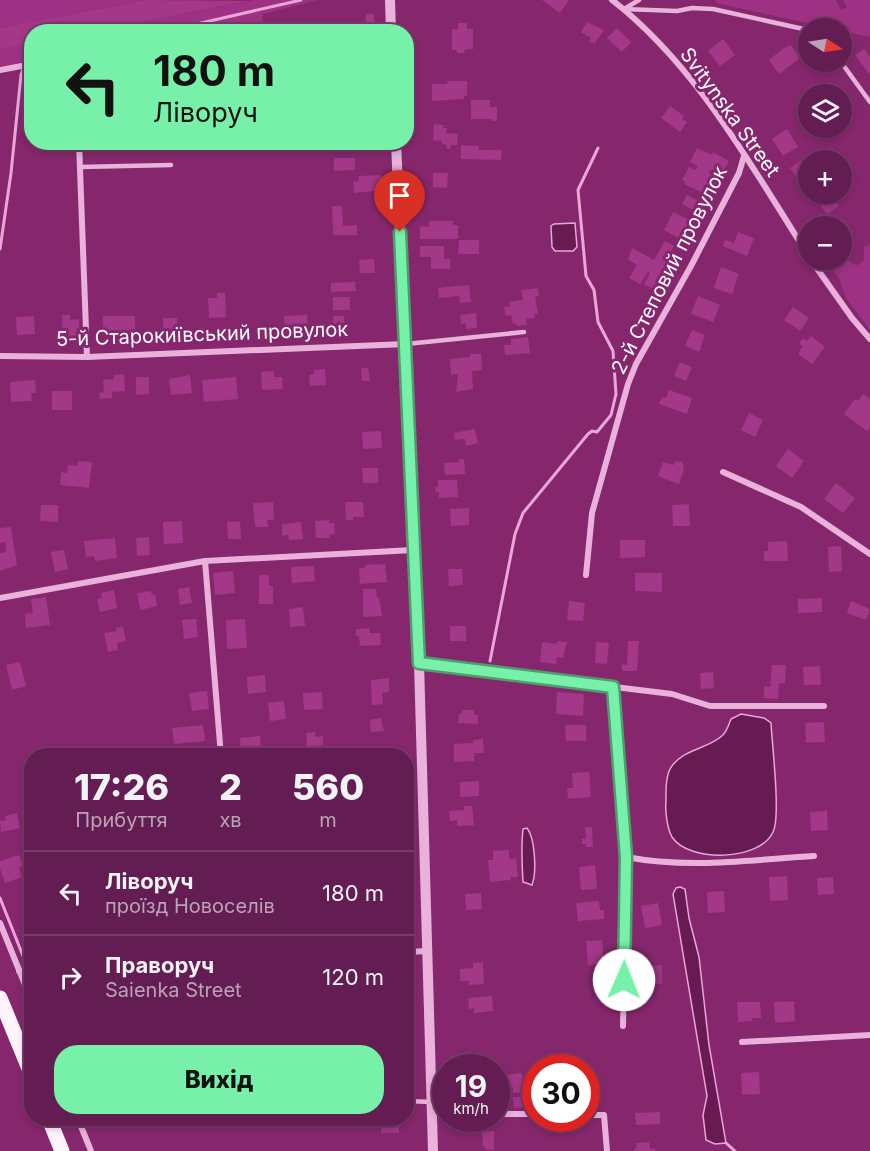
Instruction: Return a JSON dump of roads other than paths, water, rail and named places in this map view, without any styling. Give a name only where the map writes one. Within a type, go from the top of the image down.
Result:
[{"type":"main road","points":[[0,998],[24,1056]]},
{"type":"main road","points":[[52,1126],[62,1151]]},
{"type":"street","points":[[390,0],[391,24]]},
{"type":"street","name":"Svitynska Street","points":[[612,0],[645,28],[683,71],[726,127],[798,240]]},
{"type":"street","points":[[0,70],[24,66]]},
{"type":"street","points":[[79,150],[87,357]]},
{"type":"street","points":[[396,150],[419,663],[432,1076]]},
{"type":"street","name":"2-й Степовий провулок","points":[[586,575],[592,513],[628,384],[636,364],[691,266],[739,173],[744,156]]},
{"type":"street","points":[[818,270],[870,339]]},
{"type":"street","name":"5-й Старокиївський провулок","points":[[0,356],[87,357],[406,344]]},
{"type":"street","points":[[723,472],[801,507],[870,554]]},
{"type":"street","points":[[0,598],[205,561],[413,550]]},
{"type":"street","points":[[205,561],[220,748]]},
{"type":"street","points":[[419,663],[672,694],[710,706],[824,706]]},
{"type":"street","points":[[613,687],[626,857],[623,1026]]},
{"type":"street","points":[[626,857],[653,862],[696,864],[814,856]]},
{"type":"street","points":[[0,923],[24,983]]},
{"type":"street","points":[[414,952],[428,951]]},
{"type":"street","points":[[19,971],[24,971]]},
{"type":"street","points":[[742,1042],[870,1035]]},
{"type":"street","points":[[600,1115],[604,1115],[607,1151]]},
{"type":"street","points":[[81,1126],[91,1151]]},
{"type":"street","points":[[434,1132],[434,1151]]},
{"type":"lane","points":[[624,9],[639,0]]},
{"type":"lane","points":[[624,9],[677,11],[692,8],[713,9],[798,28]]},
{"type":"lane","points":[[848,72],[870,102]]},
{"type":"lane","points":[[80,167],[171,165]]},
{"type":"lane","points":[[406,344],[524,332]]},
{"type":"lane","points":[[414,1103],[432,1107]]},
{"type":"waterway","points":[[197,24],[301,0]]},
{"type":"waterway","points":[[0,249],[11,173],[21,75],[24,67]]},
{"type":"waterway","points":[[490,661],[515,534],[523,513],[588,434],[592,431],[597,432],[611,415],[616,394],[613,351],[598,322],[594,290],[586,276],[578,190],[598,148]]},
{"type":"waterway","points":[[0,898],[24,958]]},
{"type":"waterway","points":[[726,1143],[735,1151]]}]
